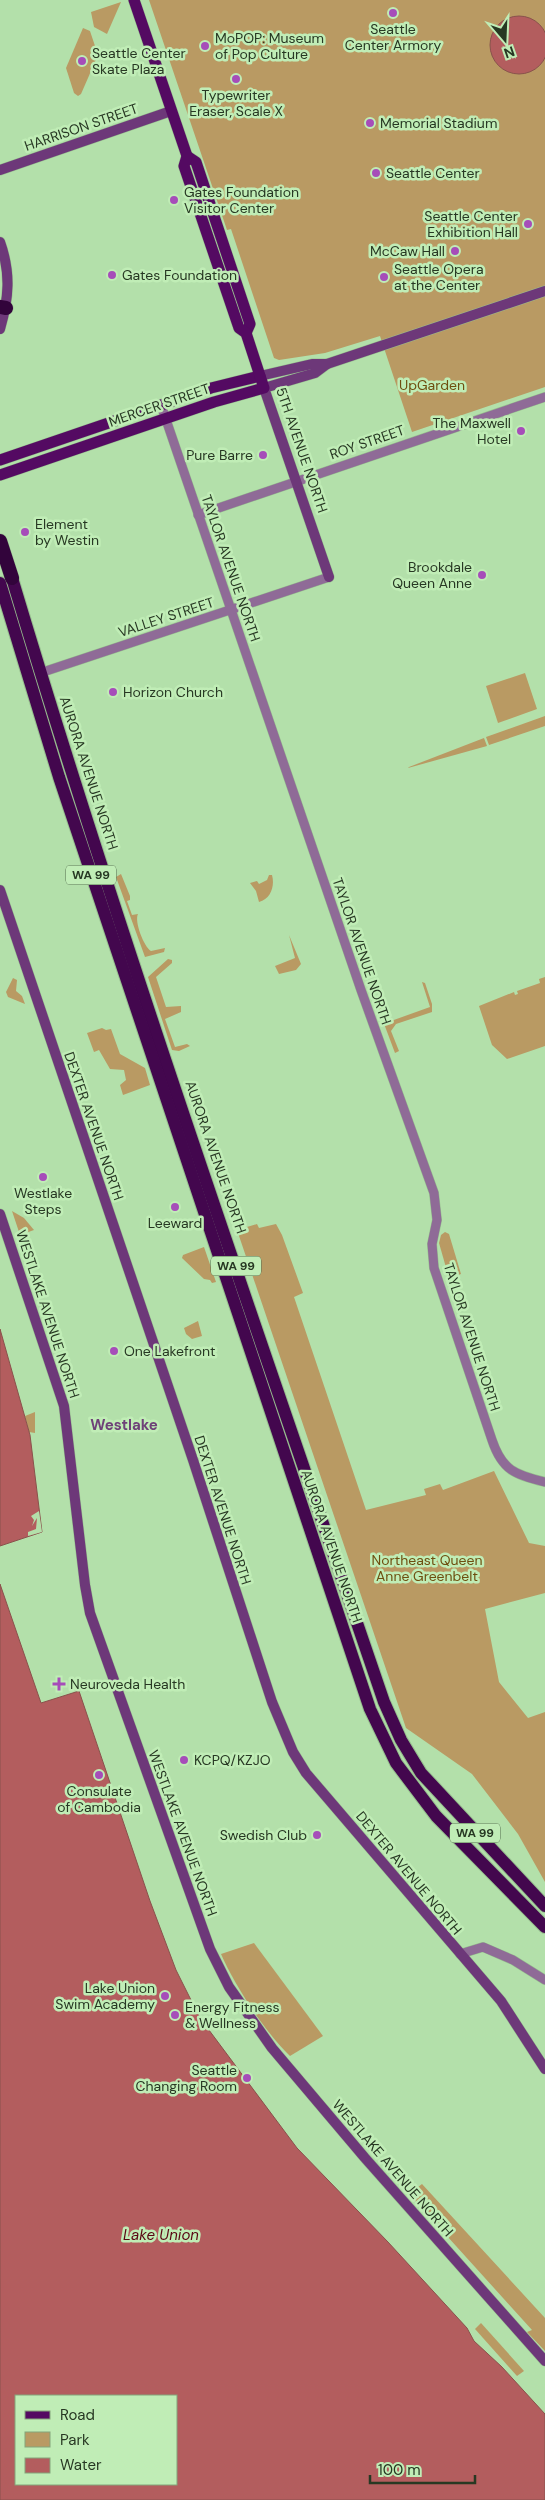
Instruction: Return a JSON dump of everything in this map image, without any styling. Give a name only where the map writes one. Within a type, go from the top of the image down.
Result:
[{"type":"highway","name":"AURORA AVENUE NORTH","points":[[0,541],[6,581],[59,777],[370,1709],[396,1763],[436,1816],[545,1927]]},
{"type":"highway","name":"AURORA AVENUE NORTH","points":[[6,581],[40,673],[135,968],[384,1702],[400,1740],[421,1773],[545,1906]]},
{"type":"main road","name":"5TH AVENUE NORTH","points":[[134,0],[187,156],[184,166],[238,328],[246,333],[329,577]]},
{"type":"main road","name":"HARRISON STREET","points":[[0,170],[171,111]]},
{"type":"main road","points":[[0,242],[9,284],[0,329]]},
{"type":"main road","name":"MERCER STREET","points":[[0,458],[211,388],[312,364],[327,364],[545,291]]},
{"type":"main road","name":"MERCER STREET","points":[[0,475],[165,418],[315,374],[327,364]]},
{"type":"main road","points":[[0,458],[6,463],[66,443],[119,434]]},
{"type":"main road","name":"DEXTER AVENUE NORTH","points":[[0,890],[193,1460],[269,1695],[289,1744],[306,1774],[501,2001],[545,2069]]},
{"type":"main road","name":"WESTLAKE AVENUE NORTH","points":[[0,1214],[64,1406],[82,1568],[90,1613],[183,1875],[222,1974],[283,2061],[365,2158],[545,2361]]},
{"type":"street","name":"ROY STREET","points":[[198,514],[545,397]]},
{"type":"street","name":"TAYLOR AVENUE NORTH","points":[[161,405],[364,999],[434,1193],[437,1220],[432,1244],[434,1268],[497,1456],[503,1464],[515,1472],[545,1482]]},
{"type":"street","name":"VALLEY STREET","points":[[40,673],[329,577]]},
{"type":"street","points":[[460,1954],[483,1947],[513,1960],[545,1980]]},
{"type":"green space","name":"Seattle Center","points":[[149,0],[545,0],[545,387],[412,432],[380,336],[325,353],[279,360],[274,358],[231,229],[227,230]]},
{"type":"green space","name":"Seattle Center Skate Plaza","points":[[121,2],[107,34],[94,27],[91,12]]},
{"type":"green space","name":"Seattle Center Skate Plaza","points":[[83,28],[90,31],[98,55],[81,94],[78,96],[74,93],[66,68]]},
{"type":"green space","points":[[525,673],[537,709],[498,723],[486,686]]},
{"type":"green space","points":[[545,716],[545,726],[489,745],[486,737]]},
{"type":"green space","points":[[484,738],[487,746],[408,768],[409,767]]},
{"type":"green space","points":[[121,874],[130,896],[130,900],[127,901],[132,915],[138,914],[137,922],[145,945],[151,951],[165,948],[164,952],[145,957],[116,877]]},
{"type":"green space","points":[[269,875],[272,875],[273,879],[271,892],[267,898],[259,902],[256,891],[250,883],[257,881],[259,884],[267,880]]},
{"type":"green space","points":[[289,935],[301,964],[296,970],[279,974],[275,966],[295,958]]},
{"type":"green space","points":[[168,959],[172,960],[172,963],[156,977],[166,1007],[181,1006],[181,1012],[165,1019],[175,1047],[187,1044],[190,1046],[179,1051],[172,1050],[148,977]]},
{"type":"green space","points":[[545,977],[545,1046],[507,1059],[492,1045],[479,1006],[514,992],[515,995],[518,994],[517,991],[540,983],[539,979]]},
{"type":"green space","points":[[13,978],[17,980],[16,991],[22,996],[25,1004],[8,997],[6,992]]},
{"type":"green space","points":[[422,982],[425,983],[432,1004],[432,1012],[396,1024],[391,1031],[399,1051],[395,1053],[374,997],[378,998],[384,1015],[391,1021],[430,1007]]},
{"type":"green space","points":[[102,1028],[106,1030],[111,1029],[120,1054],[145,1068],[150,1085],[123,1095],[120,1085],[126,1080],[124,1070],[110,1069],[99,1050],[94,1052],[87,1033]]},
{"type":"green space","points":[[12,1211],[24,1218],[34,1230],[20,1235]]},
{"type":"green space","name":"Northeast Queen Anne Greenbelt","points":[[257,1224],[259,1228],[276,1224],[282,1235],[303,1293],[294,1297],[366,1510],[426,1495],[424,1489],[440,1484],[443,1490],[494,1471],[529,1543],[545,1546],[545,1593],[485,1609],[499,1682],[528,1718],[545,1712],[545,1882],[518,1834],[472,1774],[406,1728],[237,1230]]},
{"type":"green space","points":[[445,1232],[449,1234],[461,1274],[449,1278],[439,1243],[441,1235]]},
{"type":"green space","points":[[204,1247],[216,1282],[212,1283],[210,1280],[204,1279],[182,1258],[183,1255]]},
{"type":"green space","points":[[198,1321],[202,1336],[192,1339],[186,1334],[184,1328]]},
{"type":"green space","points":[[35,1412],[35,1433],[29,1432],[25,1416]]},
{"type":"green space","points":[[254,1943],[323,2036],[290,2056],[251,2008],[221,1954]]},
{"type":"green space","points":[[422,2184],[545,2318],[545,2351],[527,2332],[532,2330],[409,2194]]},
{"type":"green space","points":[[481,2323],[524,2371],[517,2376],[475,2329]]},
{"type":"water","points":[[513,16],[525,16],[540,24],[546,34],[546,56],[540,66],[525,74],[513,74],[498,66],[490,51],[490,39],[498,24]]},
{"type":"water","points":[[0,1329],[30,1435],[42,1532],[0,1546]]},
{"type":"water","name":"Lake Union","points":[[0,1584],[41,1703],[79,1691],[150,1901],[176,1970],[200,2018],[297,2148],[388,2242],[467,2328],[474,2341],[502,2367],[545,2414],[545,2500],[0,2500]]},
{"type":"pier","points":[[39,1511],[42,1532],[28,1536],[28,1532],[36,1529],[37,1518],[32,1526],[34,1520],[31,1516]]},
{"type":"place","name":"Seattle Center Armory","points":[[393,13]]},
{"type":"place","name":"MoPOP: Museum of Pop Culture","points":[[205,46]]},
{"type":"place","name":"Seattle Center Skate Plaza","points":[[82,61]]},
{"type":"place","name":"Typewriter Eraser, Scale X","points":[[236,79]]},
{"type":"place","name":"Memorial Stadium","points":[[370,123]]},
{"type":"place","name":"Seattle Center","points":[[376,173]]},
{"type":"place","name":"Gates Foundation Visitor Center","points":[[174,200]]},
{"type":"place","name":"Seattle Center Exhibition Hall","points":[[528,224]]},
{"type":"place","name":"McCaw Hall","points":[[455,251]]},
{"type":"place","name":"Gates Foundation","points":[[112,275]]},
{"type":"place","name":"Seattle Opera at the Center","points":[[384,277]]},
{"type":"place","name":"The Maxwell Hotel","points":[[521,431]]},
{"type":"place","name":"Pure Barre","points":[[263,455]]},
{"type":"place","name":"Element by Westin","points":[[25,532]]},
{"type":"place","name":"Brookdale Queen Anne","points":[[482,575]]},
{"type":"place","name":"Horizon Church","points":[[113,692]]},
{"type":"place","name":"Westlake Steps","points":[[43,1177]]},
{"type":"place","name":"Leeward","points":[[175,1207]]},
{"type":"place","name":"One Lakefront","points":[[114,1351]]},
{"type":"place","name":"Neuroveda Health","points":[[59,1684]]},
{"type":"place","name":"KCPQ/KZJO","points":[[184,1760]]},
{"type":"place","name":"Consulate of Cambodia","points":[[99,1775]]},
{"type":"place","name":"Swedish Club","points":[[317,1835]]},
{"type":"place","name":"Lake Union Swim Academy","points":[[165,1996]]},
{"type":"place","name":"Energy Fitness & Wellness","points":[[175,2015]]},
{"type":"place","name":"Seattle Changing Room","points":[[247,2078]]},
{"type":"district","name":"Westlake","points":[[124,1425]]},
{"type":"park label","name":"UpGarden","points":[[432,385]]}]
